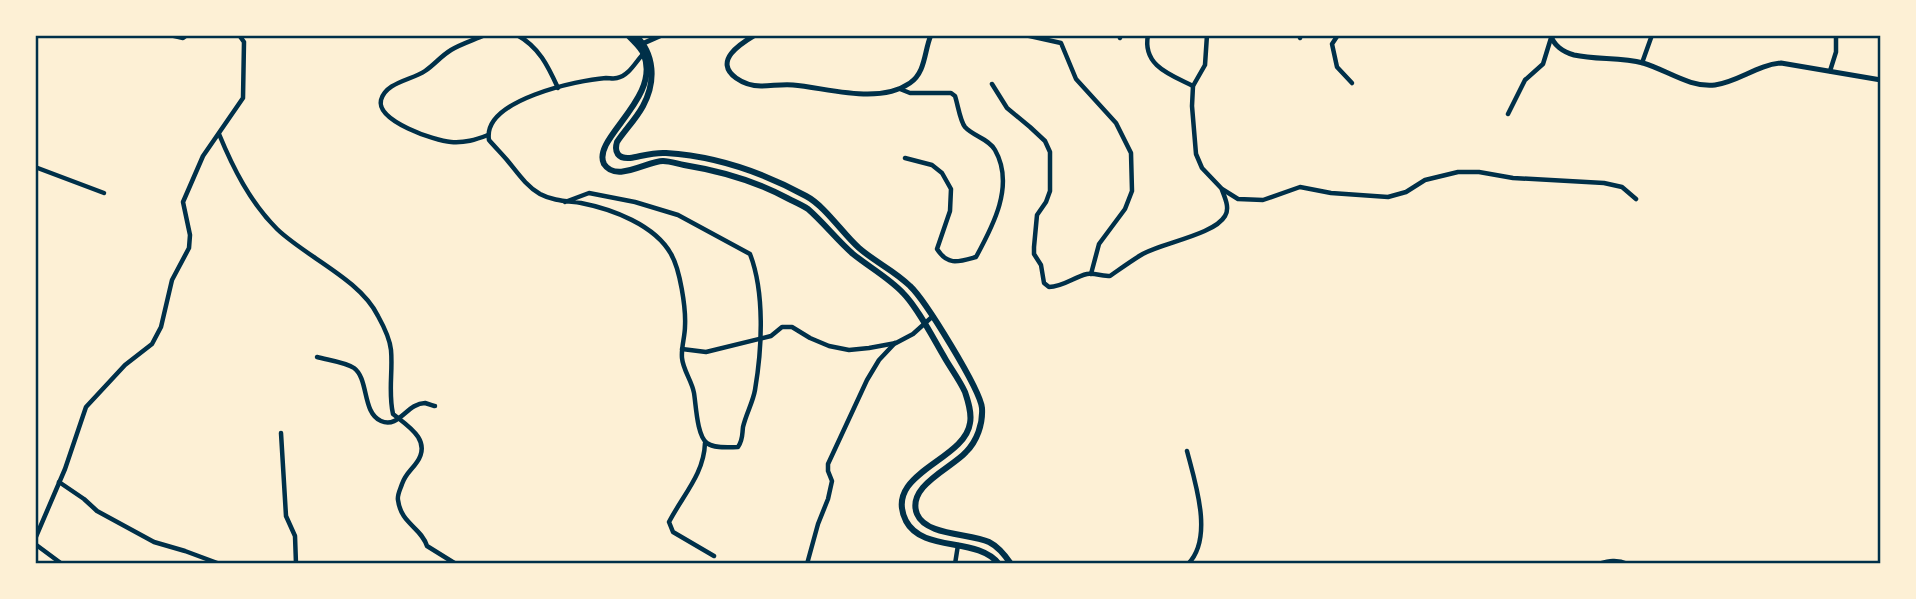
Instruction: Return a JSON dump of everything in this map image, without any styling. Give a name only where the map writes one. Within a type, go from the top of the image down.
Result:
[{"type":"main road","points":[[628,35],[646,52],[643,90],[636,104],[605,144],[602,156],[605,165],[618,172],[662,161],[718,170],[769,188],[806,208],[851,252],[904,293],[964,390],[970,412],[967,433],[958,444],[921,472],[905,490],[902,505],[906,520],[914,531],[925,538],[986,552],[999,564]]},
{"type":"main road","points":[[635,35],[644,43],[652,78],[643,106],[617,142],[617,154],[627,158],[665,152],[722,162],[773,180],[810,198],[860,248],[912,287],[933,316],[972,383],[982,407],[981,425],[976,437],[966,453],[925,483],[918,497],[917,513],[922,522],[932,528],[989,542],[1003,551],[1011,564]]},
{"type":"street","points":[[170,35],[183,38],[187,35]]},
{"type":"street","points":[[239,35],[244,42]]},
{"type":"street","points":[[62,564],[35,541],[86,407],[125,365],[152,344],[161,327],[172,280],[189,248],[190,235],[183,201],[203,156],[243,98],[244,42],[247,35]]},
{"type":"street","points":[[485,35],[452,49],[424,71],[391,87],[381,98],[381,108],[395,122],[413,131],[449,142],[471,142],[488,134]]},
{"type":"street","points":[[517,35],[538,50],[558,88]]},
{"type":"street","points":[[644,43],[662,35]]},
{"type":"street","points":[[755,35],[742,43],[729,57],[729,73],[742,83],[760,86],[808,86],[864,95],[899,89],[910,83],[920,74],[931,35]]},
{"type":"street","points":[[1025,35],[1061,43],[1076,79],[1116,122],[1131,153],[1132,191],[1125,209],[1099,244],[1091,274]]},
{"type":"street","points":[[1148,35],[1148,53],[1155,65],[1194,86]]},
{"type":"street","points":[[1207,35],[1205,65],[1194,86],[1192,106],[1196,154],[1202,168],[1222,189],[1238,199],[1263,200],[1300,187],[1331,193],[1388,197],[1406,192],[1425,180],[1458,172],[1604,183],[1622,187],[1636,199]]},
{"type":"street","points":[[1338,35],[1332,44],[1337,67],[1352,83]]},
{"type":"street","points":[[1642,63],[1652,35]]},
{"type":"street","points":[[1830,72],[1836,52],[1836,35]]},
{"type":"street","points":[[1551,37],[1556,46],[1572,54],[1642,63],[1695,84],[1715,85],[1768,64],[1881,79]]},
{"type":"street","points":[[1508,114],[1525,80],[1543,64],[1551,37]]},
{"type":"street","points":[[646,52],[629,72],[617,78],[538,92],[497,117],[488,134],[489,140],[537,192],[549,198],[620,214],[659,237],[672,255],[684,304],[682,362],[694,391],[695,409],[705,442],[705,454],[699,472],[670,522],[673,531],[714,556]]},
{"type":"street","points":[[992,84],[1007,108],[1045,141],[1050,152],[1050,191],[1035,222],[1034,254],[1041,265],[1044,283],[1049,288],[1084,275],[1110,276],[1143,254],[1207,230],[1219,223],[1225,215],[1227,207],[1222,189]]},
{"type":"street","points":[[899,89],[910,93],[951,93],[955,96],[964,126],[994,148],[1001,169],[1001,194],[996,217],[976,257],[956,262],[943,258],[937,250],[950,211],[951,188],[942,173],[932,164],[905,158]]},
{"type":"street","points":[[219,133],[233,168],[254,201],[278,230],[366,297],[377,314],[391,348],[389,397],[393,414],[418,435],[423,446],[419,460],[406,474],[397,498],[404,518],[425,539],[427,546],[456,564]]},
{"type":"street","points":[[35,167],[104,192]]},
{"type":"street","points":[[565,202],[589,193],[635,202],[678,215],[750,254],[756,269],[760,297],[760,339],[755,391],[743,427],[743,440],[738,447],[710,446],[705,442]]},
{"type":"street","points":[[682,349],[706,352],[771,336],[782,327],[792,327],[819,342],[849,350],[895,343],[913,334],[933,316]]},
{"type":"street","points":[[807,564],[832,481],[828,464],[867,380],[879,360],[895,343]]},
{"type":"street","points":[[317,357],[353,368],[359,374],[371,412],[379,421],[391,423],[414,406],[425,403],[435,406]]},
{"type":"street","points":[[281,433],[286,516],[295,536],[296,564]]},
{"type":"street","points":[[1187,452],[1196,486],[1201,522],[1200,542],[1195,558],[1188,564]]},
{"type":"street","points":[[59,482],[97,511],[154,542],[220,564]]},
{"type":"street","points":[[955,564],[958,545]]},
{"type":"street","points":[[1598,564],[1611,560],[1628,564]]}]
